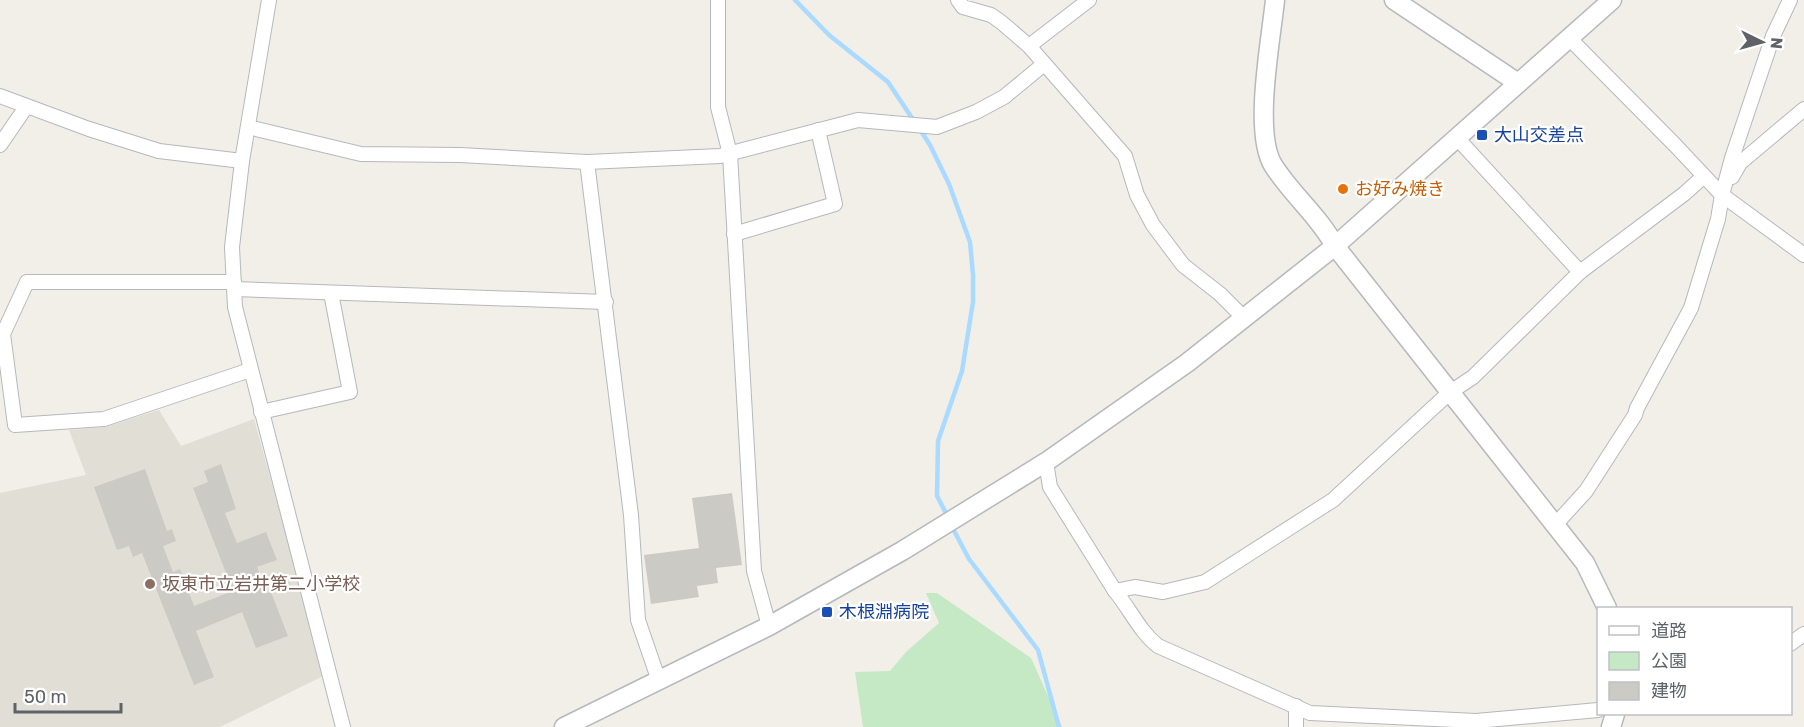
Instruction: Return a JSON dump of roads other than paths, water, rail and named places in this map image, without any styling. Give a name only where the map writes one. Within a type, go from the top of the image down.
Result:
[{"type":"street","points":[[269,0],[242,161],[232,247],[235,307],[343,727]]},
{"type":"street","points":[[718,0],[718,107],[730,154],[754,571],[770,626]]},
{"type":"street","points":[[958,0],[963,7],[991,15],[1029,45],[1125,156],[1137,195],[1153,225],[1183,265],[1220,294],[1244,318]]},
{"type":"street","points":[[1029,45],[1089,0]]},
{"type":"street","points":[[1275,0],[1264,123],[1271,162],[1282,179],[1328,233],[1335,246],[1449,393],[1585,563],[1606,607]]},
{"type":"street","points":[[1394,0],[1518,83]]},
{"type":"street","points":[[564,727],[770,626],[893,556],[1046,462],[1187,363],[1335,246],[1612,0]]},
{"type":"street","points":[[1555,525],[1586,491],[1629,424],[1691,308],[1718,219],[1732,158],[1773,36],[1790,0]]},
{"type":"street","points":[[1569,38],[1722,195],[1804,255]]},
{"type":"street","points":[[248,127],[361,154],[460,155],[587,162],[730,154],[858,120],[937,127],[976,112],[1004,97],[1044,64]]},
{"type":"street","points":[[0,96],[26,107],[159,151],[242,161]]},
{"type":"street","points":[[0,145],[26,107]]},
{"type":"street","points":[[1722,195],[1740,163],[1804,109]]},
{"type":"street","points":[[735,234],[835,204],[818,130]]},
{"type":"street","points":[[1457,138],[1580,272]]},
{"type":"street","points":[[587,162],[631,515],[638,620],[659,681]]},
{"type":"street","points":[[1115,591],[1136,587],[1163,592],[1205,582],[1334,500],[1449,393],[1473,377],[1580,272],[1684,194],[1704,176]]},
{"type":"street","points":[[250,370],[104,419],[15,425],[3,334],[27,282],[235,286],[331,293],[606,302]]},
{"type":"street","points":[[261,412],[350,392],[331,293]]},
{"type":"street","points":[[1046,462],[1050,487],[1115,591],[1148,638],[1158,646],[1310,713],[1476,721],[1597,710]]},
{"type":"street","points":[[1792,643],[1804,634]]},
{"type":"street","points":[[1296,706],[1296,727]]},
{"type":"waterway","points":[[795,0],[829,35],[888,82],[914,121]]},
{"type":"waterway","points":[[919,128],[949,184],[970,242],[973,275],[973,302],[962,371],[938,441],[937,496],[948,517]]},
{"type":"waterway","points":[[951,525],[969,559],[1038,650],[1059,727]]},
{"type":"place","name":"大山交差点","points":[[1482,135]]},
{"type":"place","name":"お好み焼き","points":[[1343,189]]},
{"type":"place","name":"坂東市立岩井第二小学校","points":[[150,584]]},
{"type":"place","name":"木根淵病院","points":[[827,612]]}]
